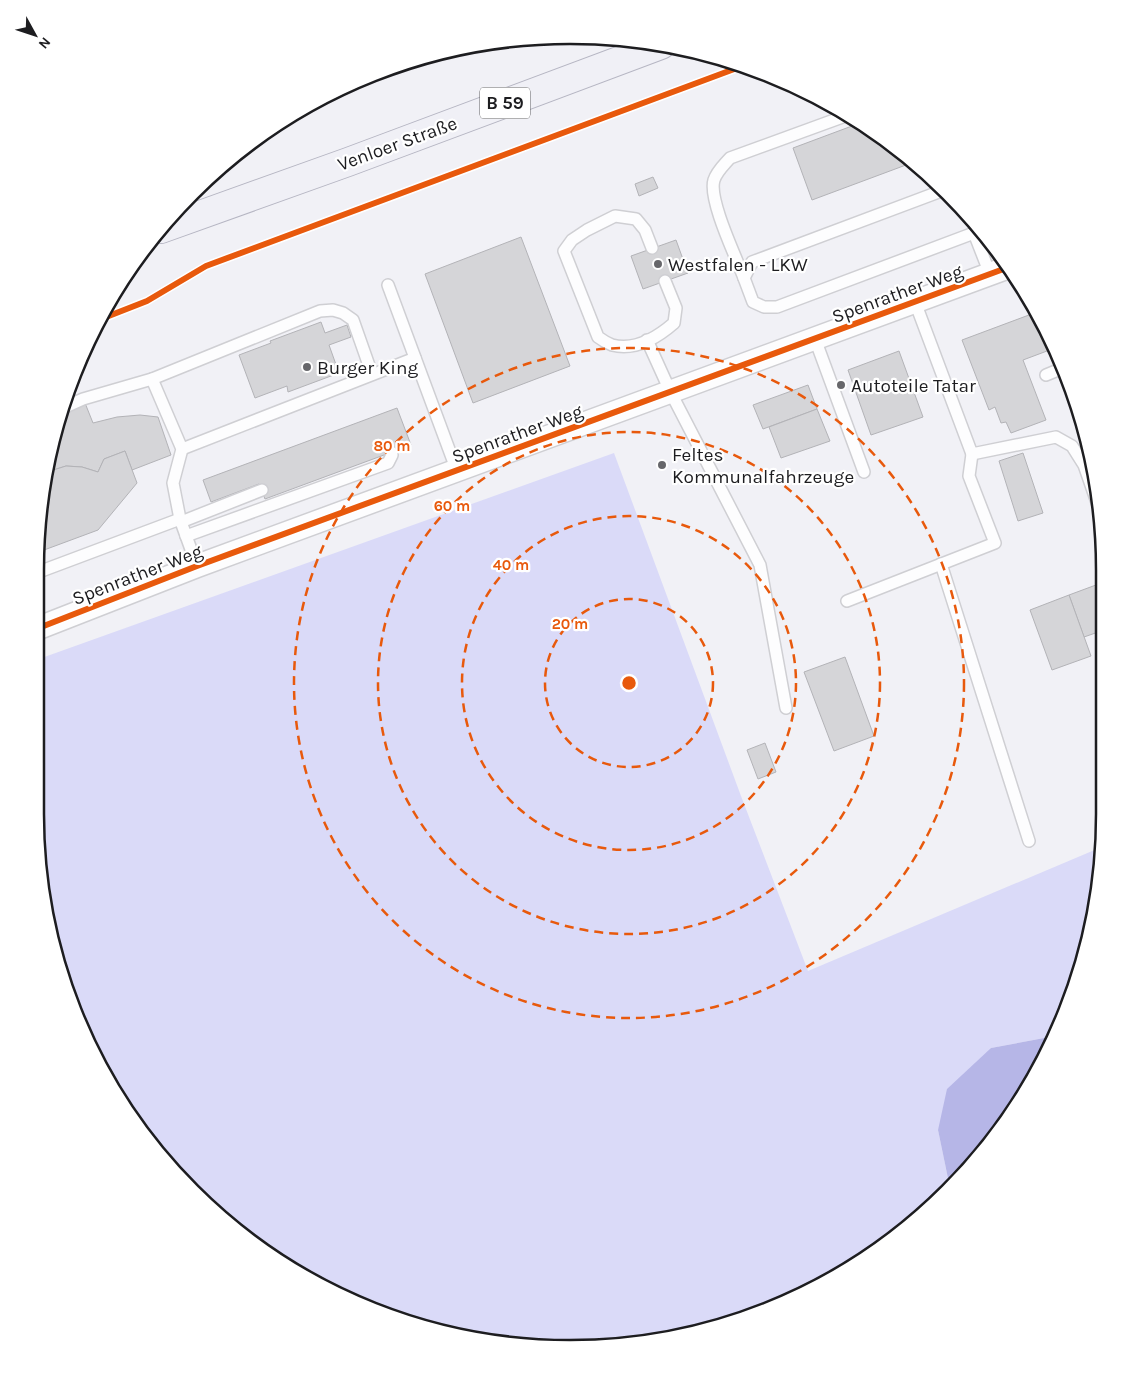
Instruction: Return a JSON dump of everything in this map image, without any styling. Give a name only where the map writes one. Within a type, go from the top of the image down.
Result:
[{"type":"main road","name":"Venloer Straße","points":[[172,225],[348,162],[648,50]]},
{"type":"street","name":"Spenrather Weg","points":[[44,625],[197,566],[999,271]]},
{"type":"lane","points":[[839,117],[730,158],[720,168],[714,181],[713,198],[753,302],[764,307],[778,307],[974,232]]},
{"type":"lane","points":[[744,278],[752,262],[937,193]]},
{"type":"lane","points":[[652,248],[645,230],[636,219],[616,216],[587,230],[572,240],[564,251],[598,337],[612,345],[632,346],[660,335],[674,323],[676,308],[665,281]]},
{"type":"lane","points":[[986,248],[999,271]]},
{"type":"lane","points":[[388,285],[457,471]]},
{"type":"lane","points":[[847,601],[995,543],[969,476],[972,454],[915,302]]},
{"type":"lane","points":[[71,404],[83,399],[152,379],[320,311],[333,310],[343,313],[353,320],[372,374]]},
{"type":"lane","points":[[815,339],[864,472]]},
{"type":"lane","points":[[647,340],[671,393],[760,565],[786,708]]},
{"type":"lane","points":[[182,450],[415,358]]},
{"type":"lane","points":[[1046,375],[1057,371]]},
{"type":"lane","points":[[152,379],[182,450],[173,483],[181,520],[197,566]]},
{"type":"lane","points":[[972,454],[1056,436],[1072,446],[1084,460]]},
{"type":"lane","points":[[186,536],[388,463],[392,455],[391,452]]},
{"type":"lane","points":[[44,570],[262,490]]},
{"type":"lane","points":[[941,564],[1029,841]]},
{"type":"shaded area","points":[[614,453],[808,971],[1095,850],[1092,883],[1078,950],[1068,983],[1046,1038],[991,1048],[938,1130],[948,1179],[917,1210],[890,1232],[833,1270],[803,1286],[739,1312],[673,1330],[639,1336],[570,1340],[536,1339],[501,1336],[434,1322],[401,1312],[337,1286],[278,1252],[250,1232],[223,1210],[174,1161],[132,1106],[114,1077],[98,1047],[72,983],[54,917],[48,883],[44,814],[44,657]]},
{"type":"water","points":[[1046,1038],[1026,1077],[1008,1106],[988,1134],[948,1179],[938,1130],[947,1089],[991,1048]]},
{"type":"building","points":[[852,126],[906,165],[812,200],[793,148]]},
{"type":"building","points":[[653,177],[658,188],[639,196],[635,184]]},
{"type":"building","points":[[521,237],[570,366],[473,403],[425,274]]},
{"type":"building","points":[[676,240],[688,273],[643,289],[631,256]]},
{"type":"building","points":[[1030,315],[1048,351],[1023,360],[1046,420],[1011,433],[1006,422],[1001,423],[995,407],[989,410],[962,340]]},
{"type":"building","points":[[321,322],[325,333],[347,325],[351,337],[329,345],[339,373],[288,392],[287,386],[255,398],[239,355]]},
{"type":"building","points":[[899,351],[923,417],[871,435],[848,370]]},
{"type":"building","points":[[808,385],[817,409],[763,429],[753,405]]},
{"type":"building","points":[[85,403],[93,423],[117,417],[140,415],[158,417],[171,455],[132,470],[125,451],[104,459],[98,472],[82,467],[66,466],[53,470],[70,409]]},
{"type":"building","points":[[397,408],[411,445],[265,499],[259,484],[211,502],[203,480]]},
{"type":"building","points":[[817,409],[830,441],[781,458],[769,427]]},
{"type":"building","points":[[125,451],[137,483],[98,530],[45,550],[48,501],[53,470],[66,466],[82,467],[98,472],[104,459]]},
{"type":"building","points":[[1023,453],[1043,513],[1018,521],[999,461]]},
{"type":"building","points":[[1096,585],[1096,633],[1084,637],[1069,595]]},
{"type":"building","points":[[1069,595],[1091,656],[1052,670],[1030,610]]},
{"type":"building","points":[[845,657],[874,736],[834,751],[804,672]]},
{"type":"building","points":[[765,743],[776,772],[758,779],[747,750]]},
{"type":"cycle path","points":[[109,316],[147,301],[206,266],[732,70]]},
{"type":"cycle path","points":[[44,626],[197,566],[1002,270]]},
{"type":"place","name":"Westfalen - LKW","points":[[658,264]]},
{"type":"place","name":"Burger King","points":[[307,367]]},
{"type":"place","name":"Autoteile Tatar","points":[[841,385]]},
{"type":"place","name":"Feltes Kommunalfahrzeuge","points":[[662,465]]}]
